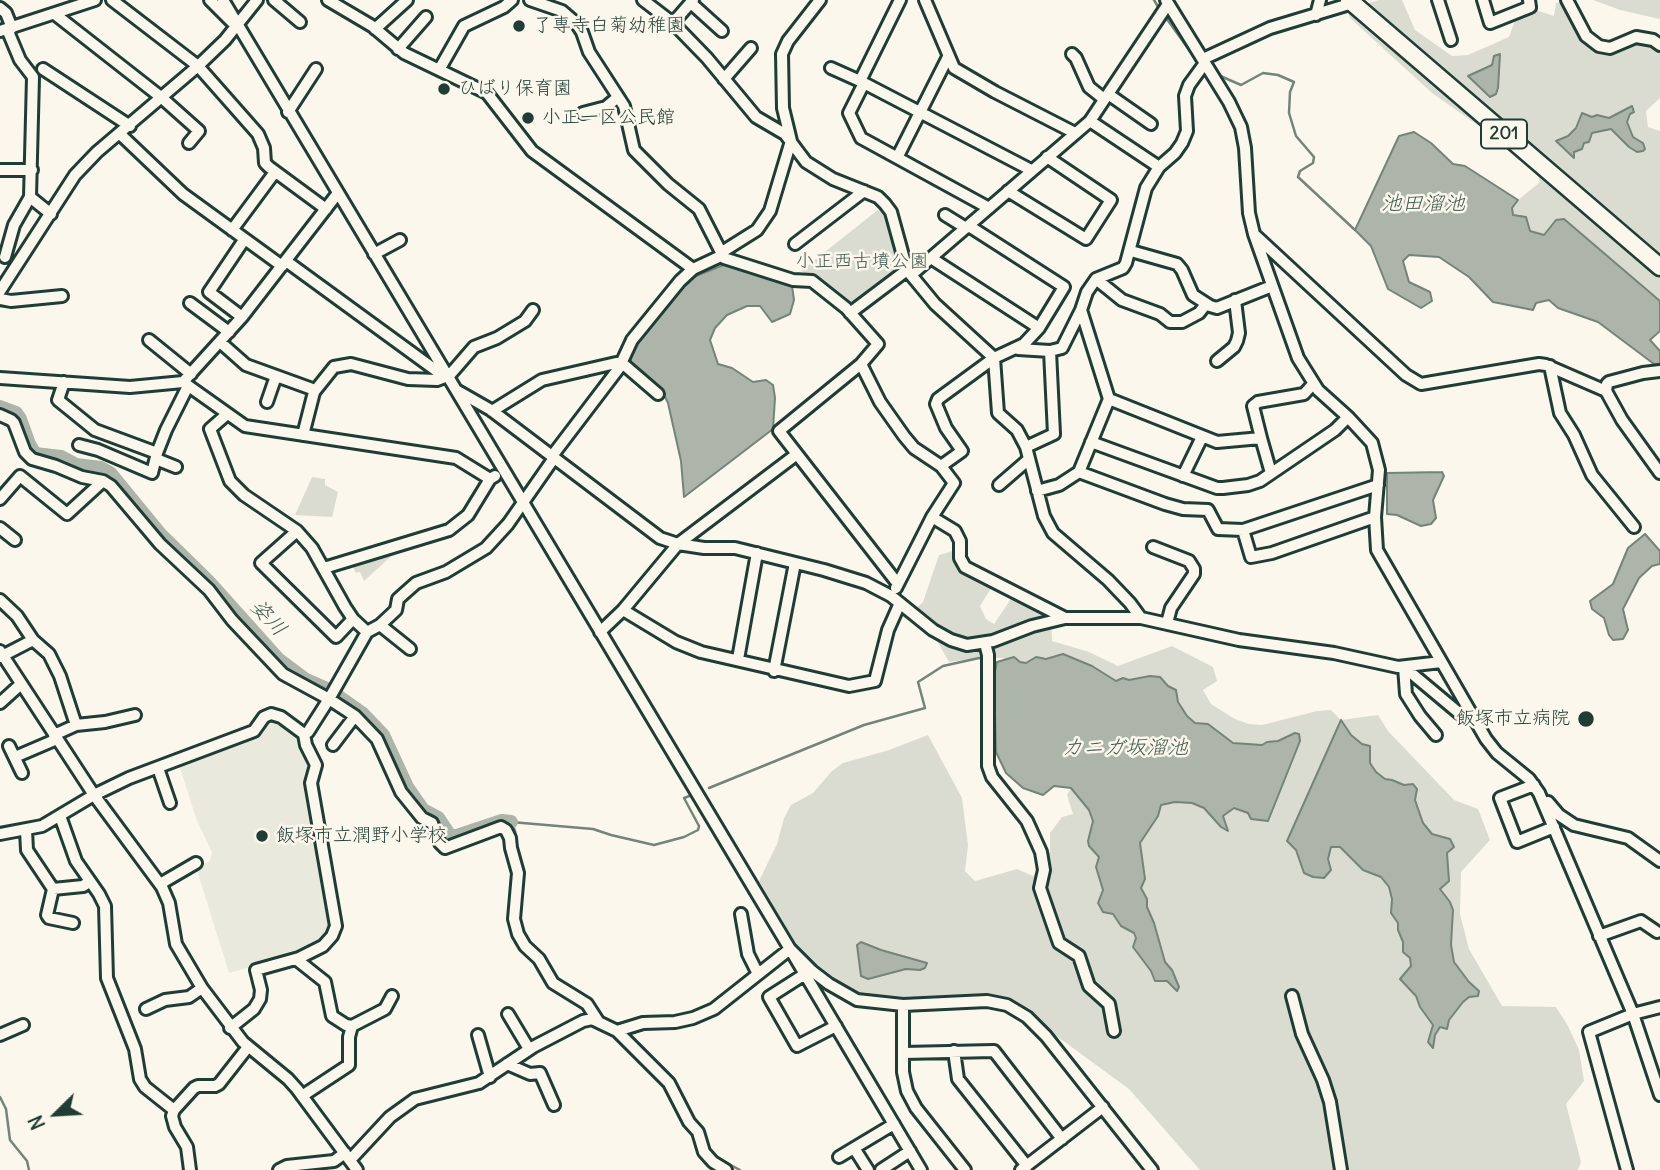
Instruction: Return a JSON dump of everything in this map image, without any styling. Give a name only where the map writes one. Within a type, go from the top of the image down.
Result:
[{"type":"highway","name":"201","points":[[1348,3],[1660,267]]},
{"type":"street","points":[[6,29],[56,15],[95,0]]},
{"type":"street","points":[[112,0],[198,66],[258,134],[264,148],[265,163],[326,209]]},
{"type":"street","points":[[210,0],[229,21],[238,24]]},
{"type":"street","points":[[223,0],[921,1170]]},
{"type":"street","points":[[0,291],[75,175],[97,152],[198,66],[257,0]]},
{"type":"street","points":[[274,0],[300,22]]},
{"type":"street","points":[[328,0],[375,29],[398,49],[487,93],[532,151],[692,269]]},
{"type":"street","points":[[375,29],[407,0]]},
{"type":"street","points":[[439,70],[464,26],[504,7],[512,0]]},
{"type":"street","points":[[530,0],[562,11],[576,23],[589,52],[624,106],[634,150],[668,184],[699,209],[724,258],[793,280],[812,281],[850,313],[878,344],[861,364],[779,431],[898,584]]},
{"type":"street","points":[[643,0],[673,23],[708,58],[756,117],[785,134],[806,162],[833,179],[878,197],[891,212],[909,272],[935,304],[994,358],[998,413],[1017,430],[1026,447],[1044,516],[1053,533],[1108,580],[1141,618]]},
{"type":"street","points":[[304,734],[329,699],[367,632],[380,625],[396,610],[398,599],[416,583],[446,572],[486,548],[500,534],[622,363],[632,340],[680,281],[692,269],[722,253],[764,223],[791,141],[783,107],[782,54],[788,41],[820,0]]},
{"type":"street","points":[[900,0],[849,113],[861,138],[989,208]]},
{"type":"street","points":[[925,0],[948,57],[960,73],[1075,134]]},
{"type":"street","points":[[1316,15],[1320,0]]},
{"type":"street","points":[[1438,0],[1451,40]]},
{"type":"street","points":[[1483,0],[1490,23],[1530,7],[1529,0]]},
{"type":"street","points":[[1567,0],[1586,36],[1600,46],[1610,48],[1636,37],[1653,40],[1660,45]]},
{"type":"street","points":[[673,23],[692,1],[722,31]]},
{"type":"street","points":[[1015,349],[1050,351],[1062,348],[1087,292],[1096,279],[1123,268],[1131,251],[1146,188],[1159,167],[1175,153],[1187,131],[1185,96],[1204,61],[1270,28],[1348,3]]},
{"type":"street","points":[[850,313],[931,258],[1090,121],[1164,7],[1204,61],[1241,127],[1249,213],[1254,234],[1298,358],[1313,384],[1372,443],[1379,470],[1375,517],[1377,550],[1468,710],[1497,753],[1536,789],[1559,816],[1574,825],[1628,838],[1660,861]]},
{"type":"street","points":[[0,8],[6,13],[6,29],[20,60],[33,77],[30,197],[14,225],[2,256],[15,266]]},
{"type":"street","points":[[56,15],[162,98],[199,131],[188,143]]},
{"type":"street","points":[[398,49],[426,18]]},
{"type":"street","points":[[724,79],[751,48]]},
{"type":"street","points":[[1072,54],[1089,87],[1151,124]]},
{"type":"street","points":[[898,156],[948,57]]},
{"type":"street","points":[[831,68],[1031,170]]},
{"type":"street","points":[[43,69],[130,126]]},
{"type":"street","points":[[288,112],[316,69]]},
{"type":"street","points":[[583,113],[606,107],[618,97]]},
{"type":"street","points":[[1090,121],[1159,167]]},
{"type":"street","points":[[120,134],[183,194],[244,240],[284,264],[447,377]]},
{"type":"street","points":[[1008,191],[1086,239],[1111,200],[1047,157]]},
{"type":"street","points":[[0,170],[32,170]]},
{"type":"street","points":[[232,230],[275,172]]},
{"type":"street","points":[[795,244],[864,191]]},
{"type":"street","points":[[79,445],[98,450],[152,473],[166,430],[187,381],[242,317],[338,193]]},
{"type":"street","points":[[30,197],[51,214]]},
{"type":"street","points":[[941,466],[962,451],[946,428],[936,404],[938,399],[994,358],[1024,344],[1039,328],[1065,287],[945,215]]},
{"type":"street","points":[[1254,234],[1406,375],[1421,384],[1539,364],[1550,366],[1606,391]]},
{"type":"street","points":[[242,317],[209,292],[244,240]]},
{"type":"street","points":[[374,254],[400,240]]},
{"type":"street","points":[[1131,251],[1180,266],[1193,295],[1217,308],[1272,285]]},
{"type":"street","points":[[931,258],[1039,328]]},
{"type":"street","points":[[1096,279],[1122,300],[1160,314],[1170,322],[1182,322],[1199,313],[1206,304]]},
{"type":"street","points":[[0,299],[11,302],[62,296]]},
{"type":"street","points":[[1217,361],[1234,347],[1237,341],[1235,300]]},
{"type":"street","points":[[190,303],[229,332]]},
{"type":"street","points":[[303,435],[316,390],[334,367],[365,366],[408,379],[437,380],[447,377],[474,347],[498,338],[525,321],[533,310]]},
{"type":"street","points":[[1037,491],[1059,485],[1079,472],[1109,399],[1081,310]]},
{"type":"street","points":[[149,340],[187,381],[226,415],[245,426],[456,458],[490,479]]},
{"type":"street","points":[[220,342],[246,365],[316,390]]},
{"type":"street","points":[[1026,447],[1054,434],[1050,351]]},
{"type":"street","points":[[622,363],[658,394]]},
{"type":"street","points":[[492,411],[542,380],[622,363]]},
{"type":"street","points":[[623,610],[676,642],[701,652],[738,659],[774,671],[849,686],[874,681],[898,584],[932,517],[954,483],[941,466],[914,448],[904,436],[880,402],[861,364]]},
{"type":"street","points":[[1550,366],[1560,413],[1574,435],[1592,475],[1634,527]]},
{"type":"street","points":[[1660,372],[1643,373],[1606,384],[1606,391],[1622,420],[1660,473]]},
{"type":"street","points":[[267,402],[276,376]]},
{"type":"street","points":[[0,378],[130,387],[187,381]]},
{"type":"street","points":[[64,383],[58,400],[95,430],[157,456],[176,467]]},
{"type":"street","points":[[1271,473],[1253,405],[1304,394],[1313,384]]},
{"type":"street","points":[[456,390],[492,411],[660,538],[704,548],[735,548],[866,583],[895,599],[920,621],[951,640],[967,645],[985,643],[1032,626],[1065,618],[1141,618],[1239,640],[1334,653],[1404,667],[1441,662]]},
{"type":"street","points":[[1109,399],[1217,442],[1261,438]]},
{"type":"street","points":[[0,415],[11,419],[25,452],[32,459],[82,477],[103,481],[111,486],[160,544],[209,590],[232,620],[283,674],[355,716],[377,739],[401,792],[422,818],[432,823],[440,843],[445,848],[501,827],[506,830],[518,873],[514,919],[519,934],[525,946],[539,959],[553,984],[587,1004],[598,1021]]},
{"type":"street","points":[[226,415],[210,429],[230,481],[244,495],[297,531],[312,548],[353,619],[367,632]]},
{"type":"street","points":[[1091,442],[1217,488],[1248,485],[1260,481],[1335,430],[1348,417]]},
{"type":"street","points":[[1184,476],[1202,437]]},
{"type":"street","points":[[600,632],[623,610],[678,544],[797,454]]},
{"type":"street","points":[[0,499],[32,459]]},
{"type":"street","points":[[999,485],[1029,459]]},
{"type":"street","points":[[324,568],[449,530],[468,515],[490,479],[504,472]]},
{"type":"street","points":[[1079,472],[1165,504],[1183,509],[1208,510],[1218,529],[1243,530],[1378,485]]},
{"type":"street","points":[[20,476],[67,514],[103,481]]},
{"type":"street","points":[[932,517],[955,531],[960,541],[960,558],[965,568],[1065,618]]},
{"type":"street","points":[[1243,530],[1251,557],[1272,553],[1375,517]]},
{"type":"street","points":[[0,528],[15,540]]},
{"type":"street","points":[[297,531],[261,563],[336,637],[353,619]]},
{"type":"street","points":[[1153,547],[1189,561],[1195,569],[1171,608],[1167,623]]},
{"type":"street","points":[[738,659],[757,554]]},
{"type":"street","points":[[774,671],[795,563]]},
{"type":"street","points":[[0,600],[17,616],[33,640],[49,654],[61,676],[76,725]]},
{"type":"street","points":[[380,625],[410,649]]},
{"type":"street","points":[[33,640],[1,654],[94,795],[160,884],[169,903],[176,944],[202,988],[247,1047],[288,1079],[357,1170]]},
{"type":"street","points":[[985,643],[988,655],[988,766],[992,776],[1027,821],[1041,852],[1044,870],[1040,888],[1059,943],[1079,957],[1089,986],[1109,1004],[1114,1031]]},
{"type":"street","points":[[1404,667],[1459,713],[1468,710]]},
{"type":"street","points":[[1404,667],[1406,694],[1436,735]]},
{"type":"street","points":[[0,703],[21,684]]},
{"type":"street","points":[[0,834],[42,826],[129,778],[254,731],[264,717],[271,714],[281,717],[304,734],[306,745],[316,765],[311,783],[336,926],[323,946],[296,959],[256,970],[261,990],[260,999],[254,1009],[230,1028]]},
{"type":"street","points":[[22,773],[12,751],[56,737],[76,725],[135,715]]},
{"type":"street","points":[[333,745],[355,716]]},
{"type":"street","points":[[158,768],[170,803]]},
{"type":"street","points":[[1536,789],[1555,827],[1633,1014],[1660,1095]]},
{"type":"street","points":[[1536,789],[1500,798],[1517,842],[1555,827]]},
{"type":"street","points":[[60,816],[76,861],[105,906],[107,978],[135,1049],[140,1079],[145,1087],[174,1110]]},
{"type":"street","points":[[26,830],[27,850],[53,889],[47,915],[49,918],[73,923]]},
{"type":"street","points":[[160,884],[196,863]]},
{"type":"street","points":[[53,889],[83,886],[89,882]]},
{"type":"street","points":[[741,914],[748,954],[758,974]]},
{"type":"street","points":[[1599,936],[1641,920],[1657,932]]},
{"type":"street","points":[[617,1031],[643,1023],[675,1022],[693,1018],[713,1009],[790,949]]},
{"type":"street","points":[[790,949],[812,971],[842,994],[857,1000],[903,1004],[987,1001],[1007,1005],[1027,1017],[1152,1170]]},
{"type":"street","points":[[296,959],[325,982],[332,1016],[346,1026],[352,1026],[385,1009],[392,996]]},
{"type":"street","points":[[806,974],[769,997],[797,1046],[836,1026]]},
{"type":"street","points":[[146,1009],[164,1000],[189,997],[202,988]]},
{"type":"street","points":[[1292,996],[1302,1034],[1330,1102],[1341,1170]]},
{"type":"street","points":[[903,1004],[904,1072],[907,1091],[916,1108],[965,1170]]},
{"type":"street","points":[[1627,1170],[1589,1032],[1633,1014],[1660,1007]]},
{"type":"street","points":[[508,1014],[529,1049]]},
{"type":"street","points":[[279,1170],[287,1166],[347,1157],[390,1116],[415,1099],[479,1083],[529,1049],[592,1019],[617,1031],[673,1088],[689,1122],[698,1132],[704,1153],[726,1170]]},
{"type":"street","points":[[0,1035],[23,1025]]},
{"type":"street","points":[[302,1096],[349,1065],[351,1055],[348,1046],[352,1026]]},
{"type":"street","points":[[478,1035],[490,1077]]},
{"type":"street","points":[[190,1170],[187,1147],[172,1116],[174,1110],[194,1088],[219,1084],[247,1047]]},
{"type":"street","points":[[954,1051],[958,1079],[1024,1168],[1103,1107]]},
{"type":"street","points":[[904,1053],[994,1051],[1062,1139]]},
{"type":"street","points":[[507,1064],[530,1074],[540,1073],[554,1105]]},
{"type":"street","points":[[839,1157],[894,1124]]},
{"type":"street","points":[[854,1148],[868,1170]]},
{"type":"street","points":[[881,1170],[910,1151]]},
{"type":"shaded area","name":"飯塚市立潤野小学校","points":[[273,718],[299,733],[310,759],[333,923],[325,939],[294,955],[229,973],[196,867],[210,861],[212,852],[197,821],[179,765],[255,735],[264,722]]},
{"type":"green space","points":[[1379,0],[1402,0],[1415,30],[1452,56],[1468,55],[1509,37],[1516,18],[1536,10],[1554,16],[1556,3],[1563,1],[1599,49],[1643,40],[1660,48],[1660,98],[1646,111],[1648,127],[1660,131],[1660,301],[1565,219],[1556,220],[1544,235],[1530,231],[1513,215],[1512,208],[1518,200],[1540,182],[1536,171],[1520,155],[1432,93],[1350,18],[1347,10]]},
{"type":"green space","points":[[1593,0],[1660,0],[1660,19],[1620,10]]},
{"type":"green space","name":"小正西古墳公園","points":[[884,205],[902,270],[853,307],[819,280],[801,271]]},
{"type":"green space","points":[[312,477],[325,479],[325,485],[338,492],[332,517],[295,515]]},
{"type":"green space","points":[[398,550],[364,581],[360,572],[356,573],[352,565]]},
{"type":"green space","points":[[953,551],[963,568],[993,585],[980,606],[986,619],[994,624],[1013,596],[1051,615],[1052,641],[1089,652],[1118,666],[1172,646],[1213,667],[1217,681],[1203,690],[1211,704],[1249,724],[1262,725],[1331,710],[1341,720],[1378,715],[1388,731],[1454,800],[1478,809],[1490,840],[1461,872],[1460,914],[1469,949],[1502,1006],[1556,1007],[1568,1026],[1579,1050],[1584,1081],[1566,1104],[1581,1162],[1578,1170],[1200,1170],[1129,1089],[1051,1032],[1033,1012],[1013,1001],[992,996],[909,1000],[863,996],[848,989],[818,967],[796,944],[759,881],[777,844],[784,818],[791,805],[813,793],[832,771],[843,763],[928,735],[962,798],[968,845],[965,871],[975,881],[1017,869],[1033,876],[1050,852],[1050,833],[1062,817],[1073,814],[1067,795],[1071,788],[1003,658],[949,662],[924,618],[914,610],[923,602],[939,555]]},
{"type":"water","points":[[1500,54],[1498,88],[1496,94],[1490,97],[1468,76],[1492,65],[1494,56]]},
{"type":"water","points":[[1632,106],[1634,112],[1630,114],[1627,122],[1633,137],[1643,143],[1643,151],[1637,152],[1629,147],[1611,129],[1592,133],[1589,142],[1574,152],[1574,158],[1556,141],[1568,136],[1576,128],[1582,113],[1592,117],[1597,115],[1609,118]]},
{"type":"water","name":"池田溜池","points":[[1414,132],[1431,143],[1453,164],[1465,166],[1518,200],[1512,208],[1513,215],[1526,217],[1530,231],[1544,235],[1556,220],[1564,219],[1660,301],[1660,331],[1650,340],[1660,351],[1660,364],[1654,364],[1598,322],[1558,308],[1549,300],[1536,303],[1533,310],[1493,302],[1469,277],[1439,257],[1409,255],[1403,261],[1409,282],[1430,292],[1432,301],[1421,308],[1388,289],[1371,246],[1355,230],[1399,136]]},
{"type":"water","points":[[726,264],[792,286],[794,300],[790,314],[772,322],[760,306],[747,306],[727,315],[715,328],[710,340],[718,364],[732,368],[753,382],[766,380],[773,385],[773,429],[684,497],[681,461],[668,403],[665,397],[631,368],[631,356],[641,333],[686,280]]},
{"type":"water","points":[[1442,472],[1444,476],[1433,500],[1436,518],[1431,524],[1421,526],[1397,515],[1387,514],[1387,473]]},
{"type":"water","points":[[1645,534],[1660,551],[1660,564],[1652,566],[1639,578],[1623,609],[1628,630],[1623,639],[1613,640],[1604,618],[1592,609],[1590,601],[1613,584],[1628,548]]},
{"type":"water","name":"カニガ坂溜池","points":[[1063,654],[1092,666],[1116,681],[1123,678],[1129,680],[1160,677],[1176,690],[1178,702],[1187,716],[1195,723],[1208,724],[1233,743],[1262,745],[1299,734],[1300,741],[1268,821],[1251,819],[1248,813],[1234,808],[1223,816],[1228,831],[1204,808],[1192,803],[1175,802],[1161,805],[1158,816],[1140,843],[1145,879],[1141,888],[1147,899],[1147,907],[1165,962],[1172,970],[1179,987],[1177,991],[1167,981],[1155,981],[1133,947],[1136,938],[1134,933],[1121,926],[1113,914],[1103,912],[1098,903],[1103,890],[1096,867],[1099,857],[1088,841],[1093,821],[1089,810],[1071,788],[1054,786],[1043,795],[1023,788],[1006,773],[996,752],[994,676],[997,662],[1014,657],[1026,663],[1036,657],[1046,659]]},
{"type":"water","points":[[1341,720],[1351,735],[1362,744],[1370,746],[1370,763],[1376,772],[1385,779],[1404,785],[1413,784],[1417,789],[1415,800],[1423,823],[1432,834],[1450,839],[1454,847],[1447,853],[1449,881],[1440,889],[1453,910],[1451,945],[1454,962],[1479,991],[1478,996],[1469,997],[1463,1002],[1449,1020],[1447,1029],[1440,1027],[1435,1035],[1433,1048],[1428,1042],[1433,1025],[1420,1007],[1416,996],[1400,979],[1411,966],[1410,958],[1403,952],[1398,923],[1391,913],[1389,887],[1381,877],[1363,870],[1340,847],[1331,847],[1328,859],[1331,870],[1324,878],[1304,873],[1296,850],[1287,841]]},
{"type":"water","points":[[861,942],[927,963],[925,968],[920,970],[906,969],[868,979],[861,976],[857,945]]},
{"type":"waterway","points":[[1154,0],[1160,10]]},
{"type":"waterway","points":[[1164,15],[1197,61]]},
{"type":"waterway","points":[[1218,75],[1241,85],[1263,73],[1278,75],[1294,82],[1290,92],[1289,113],[1296,136],[1314,157],[1313,163],[1300,171],[1298,177],[1355,230]]},
{"type":"waterway","name":"姿川","points":[[0,407],[16,413],[35,454],[61,457],[76,465],[101,468],[110,473],[160,534],[208,581],[278,659],[306,680],[329,690],[363,714],[383,735],[407,787],[423,810],[438,818],[450,836],[502,821],[511,822]]},
{"type":"waterway","points":[[709,788],[864,725],[925,708],[918,682],[943,666],[983,659]]},
{"type":"waterway","points":[[518,853],[511,822],[593,829],[654,845],[684,837],[698,830],[699,826],[684,798],[692,795]]},
{"type":"waterway","points":[[520,863],[524,872],[522,891]]},
{"type":"waterway","points":[[634,1041],[644,1051]]},
{"type":"waterway","points":[[0,1097],[6,1109],[10,1140],[27,1161],[29,1170]]},
{"type":"waterway","points":[[706,1142],[714,1156],[740,1170]]},
{"type":"place","name":"了専寺白菊幼稚園","points":[[519,26]]},
{"type":"place","name":"ひばり保育園","points":[[444,89]]},
{"type":"place","name":"小正一区公民館","points":[[528,118]]},
{"type":"place","name":"飯塚市立病院","points":[[1586,719]]},
{"type":"place","name":"飯塚市立潤野小学校","points":[[262,836]]}]
